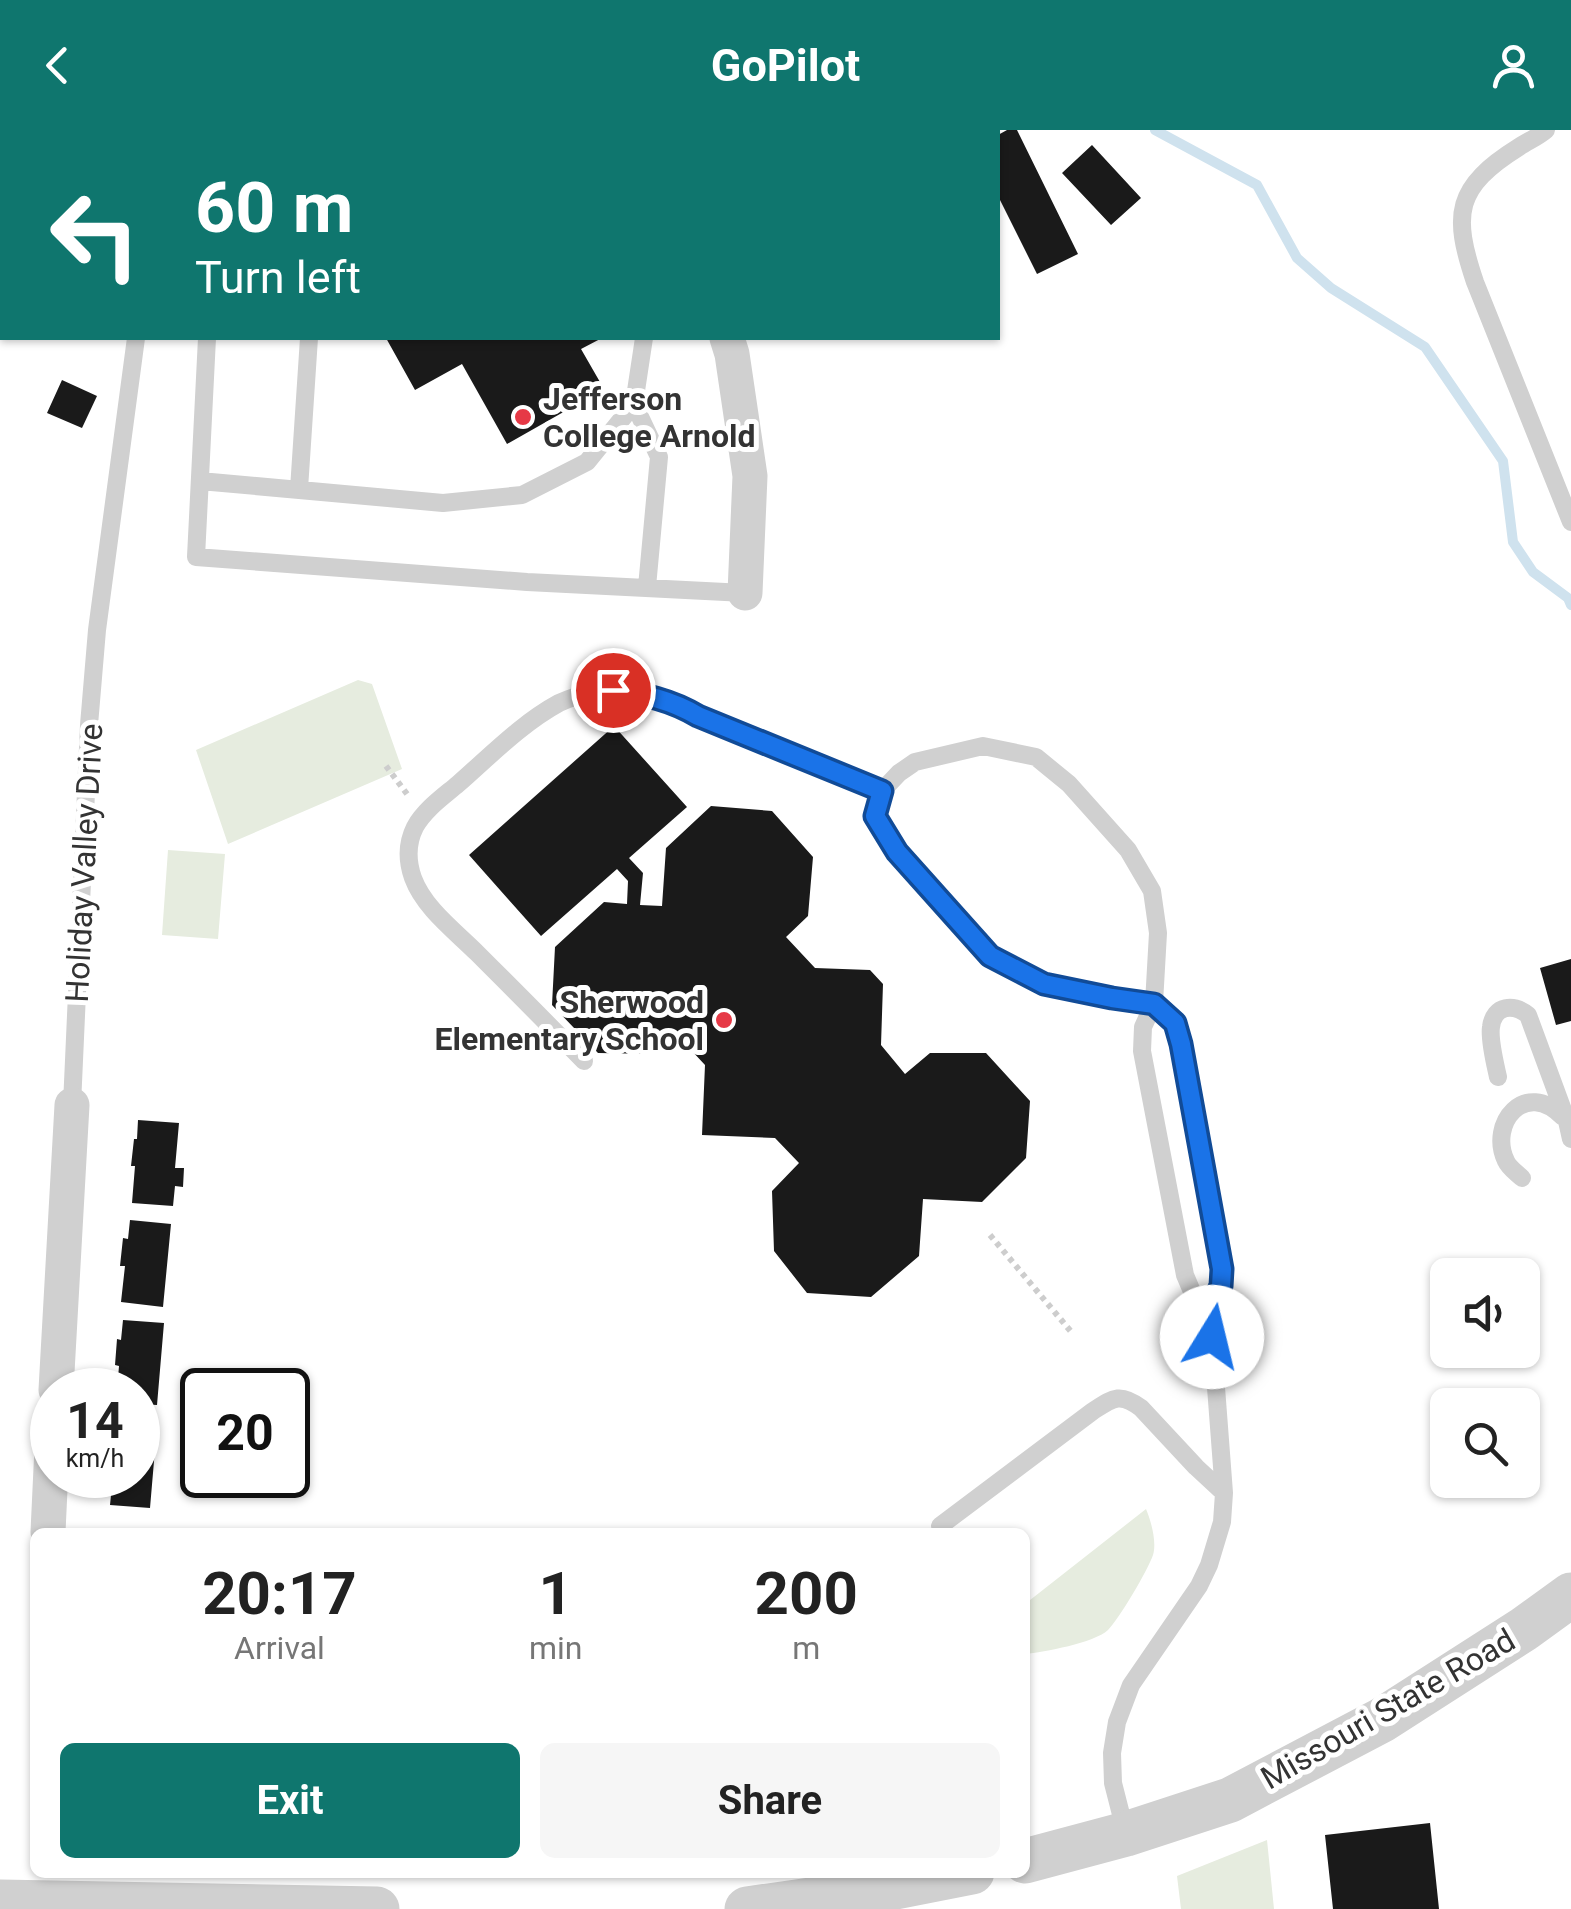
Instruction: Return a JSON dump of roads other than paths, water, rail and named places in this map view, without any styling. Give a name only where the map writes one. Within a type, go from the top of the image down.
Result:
[{"type":"street","points":[[728,340],[750,476],[746,593]]},
{"type":"street","name":"Holiday Valley Drive","points":[[57,1368],[72,1105]]},
{"type":"street","points":[[48,1528],[50,1498]]},
{"type":"street","name":"Missouri State Road","points":[[1030,1859],[1126,1834],[1230,1800],[1382,1720],[1571,1595]]},
{"type":"street","points":[[747,1909],[941,1878]]},
{"type":"street","points":[[24,1892],[377,1909]]},
{"type":"lane","points":[[1546,130],[1492,166],[1468,192],[1460,222],[1463,248],[1475,282],[1571,522]]},
{"type":"lane","name":"Holiday Valley Drive","points":[[72,1105],[90,706],[136,340]]},
{"type":"lane","points":[[207,340],[196,557],[746,593]]},
{"type":"lane","points":[[299,489],[309,340]]},
{"type":"lane","points":[[200,481],[443,502],[522,495],[586,462],[634,404],[644,340]]},
{"type":"lane","points":[[634,404],[659,457],[646,587]]},
{"type":"lane","points":[[584,1061],[419,891],[408,858],[409,842],[423,815],[538,716],[586,693],[613,690],[682,706],[882,791]]},
{"type":"lane","points":[[1126,1834],[1113,1783],[1116,1722],[1132,1685],[1204,1576],[1222,1522],[1224,1493],[1210,1308],[1221,1286],[1222,1269],[1188,1081],[1175,1023],[1154,1004],[1044,984],[990,956],[897,852],[875,816],[882,791],[915,762],[983,746],[1036,758],[1069,784],[1128,850],[1152,891],[1158,933],[1154,1004],[1144,1027],[1142,1051],[1185,1275],[1193,1294],[1210,1308]]},
{"type":"lane","points":[[1498,1077],[1491,1027],[1496,1014],[1505,1008],[1519,1008],[1528,1015],[1569,1130]]},
{"type":"lane","points":[[1522,1178],[1507,1164],[1502,1146],[1510,1114],[1532,1101],[1543,1102],[1553,1106],[1569,1130]]},
{"type":"lane","points":[[940,1526],[1094,1411],[1120,1398],[1140,1408],[1224,1493]]},
{"type":"waterway","points":[[1155,130],[1257,185],[1297,258],[1331,288],[1425,347],[1503,461],[1513,542],[1533,572],[1568,598],[1571,605]]},
{"type":"place","name":"Jefferson College Arnold","points":[[523,417]]},
{"type":"place","name":"Sherwood Elementary School","points":[[724,1020]]}]
